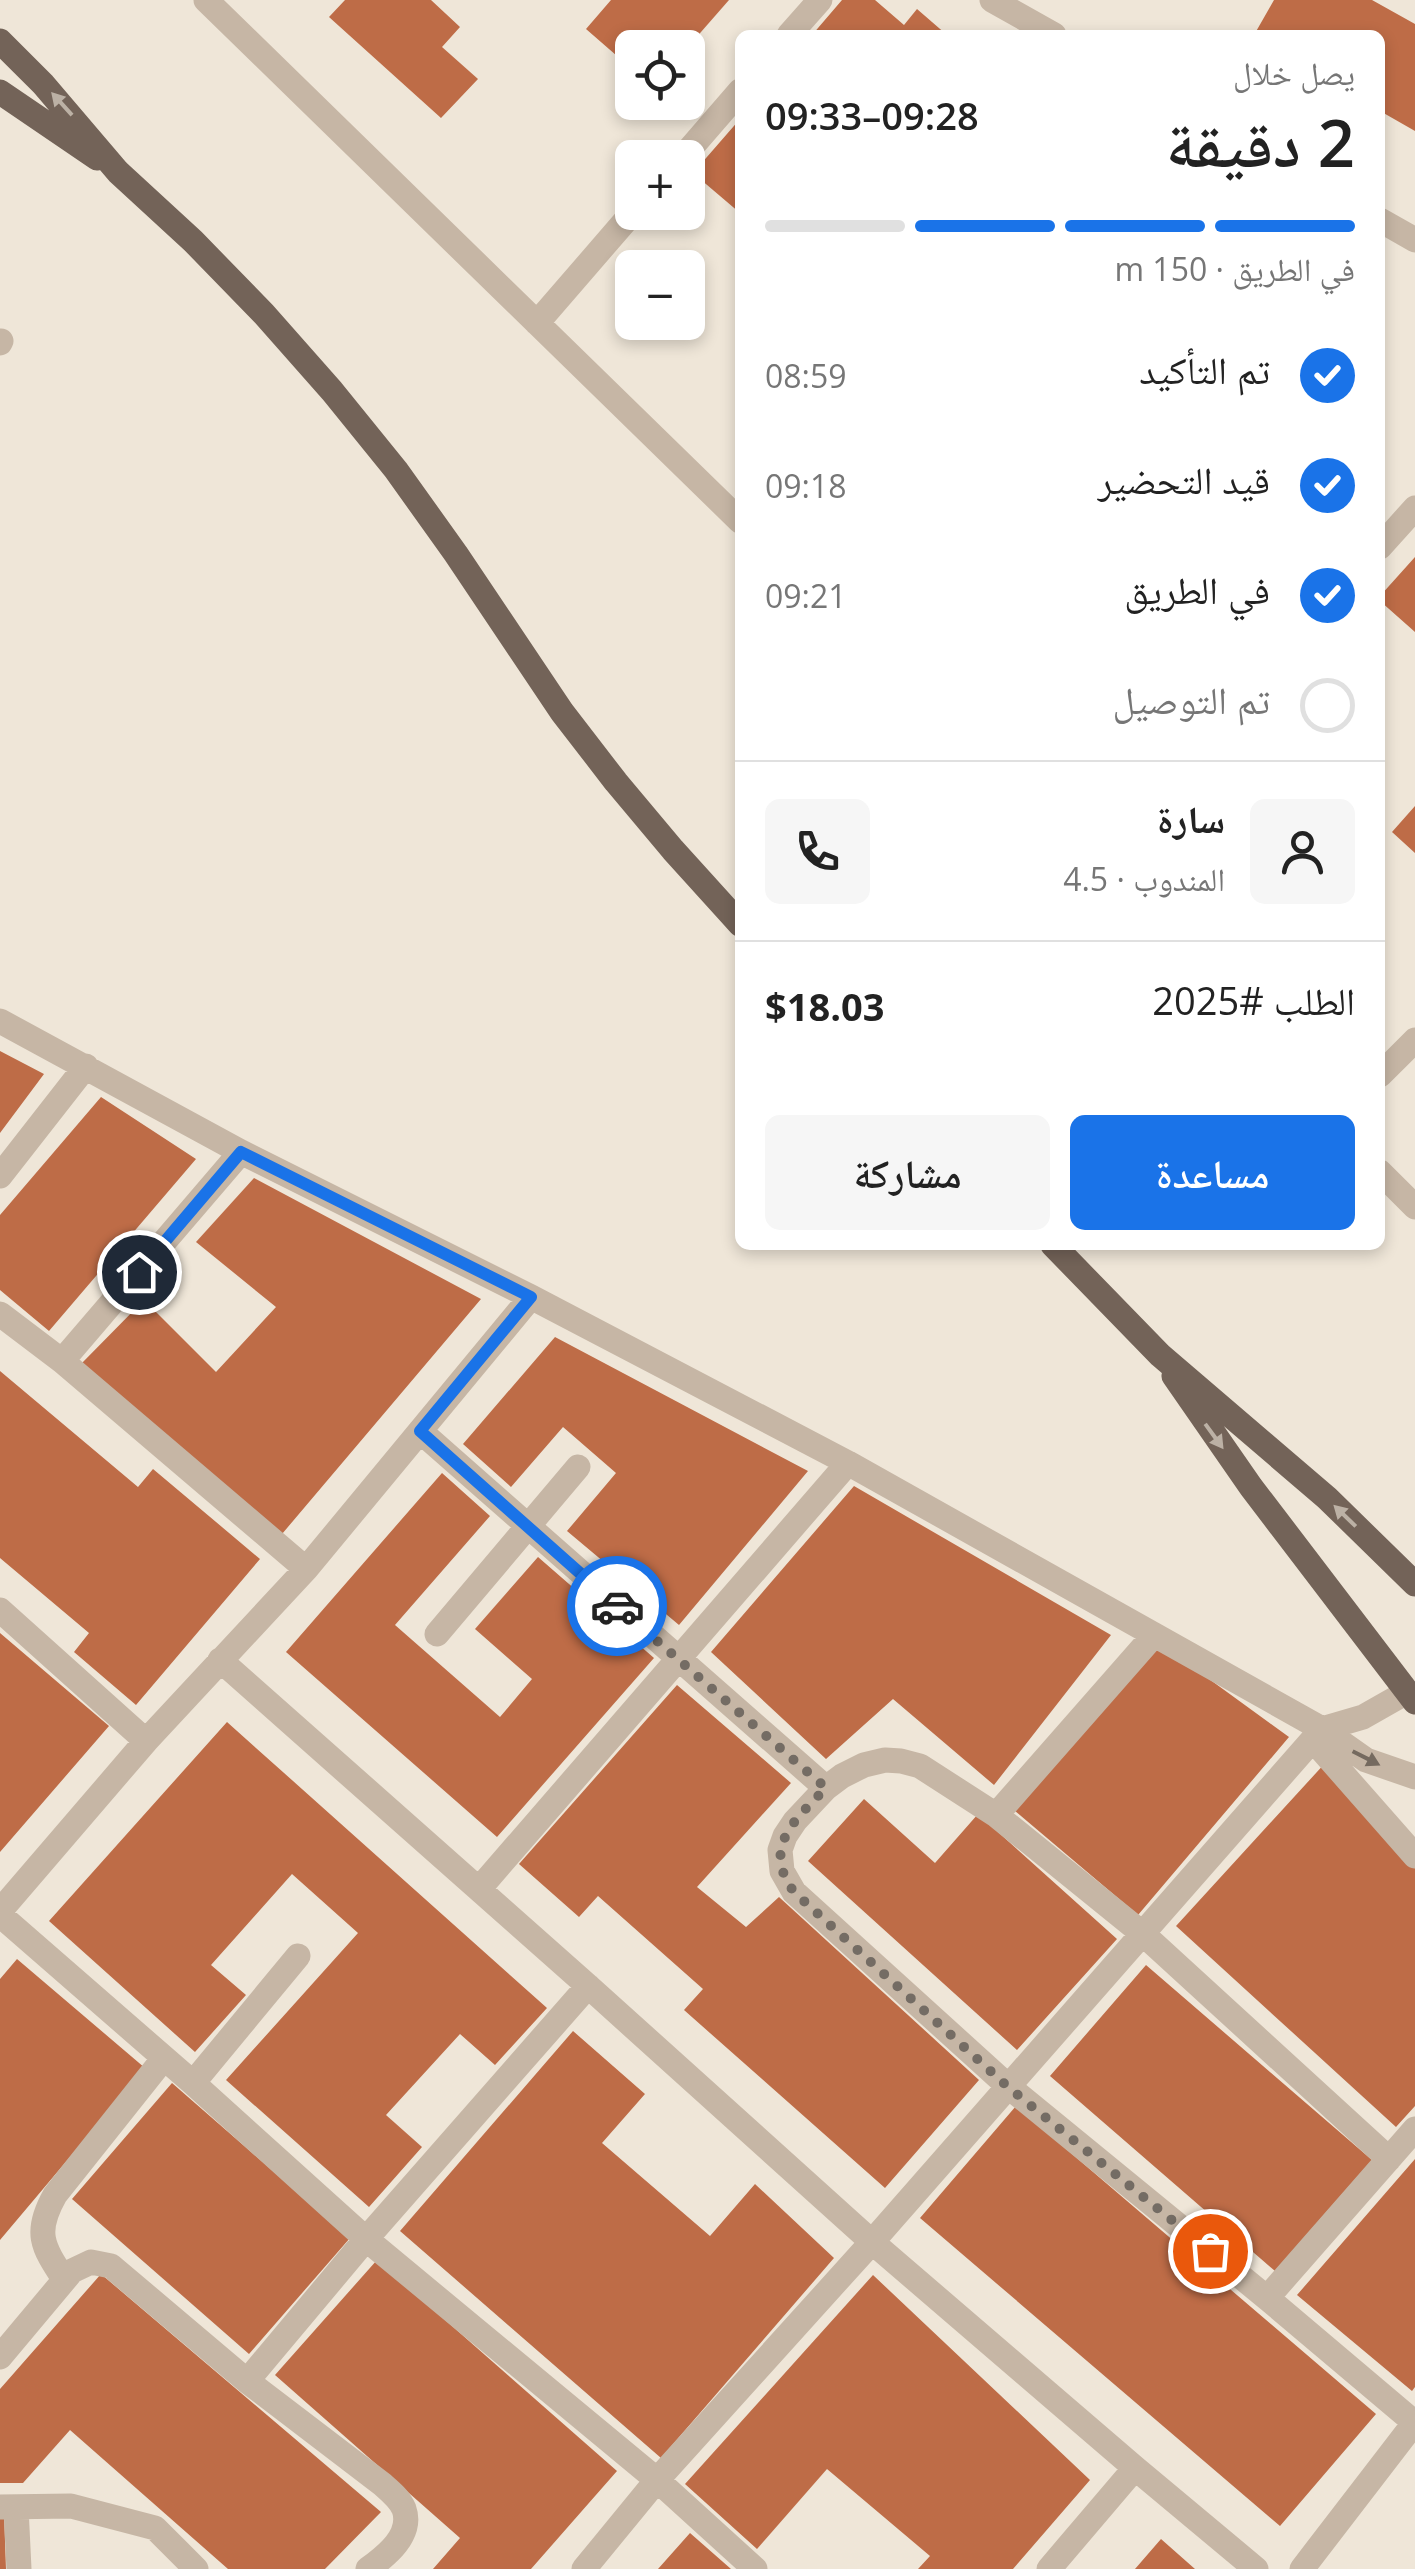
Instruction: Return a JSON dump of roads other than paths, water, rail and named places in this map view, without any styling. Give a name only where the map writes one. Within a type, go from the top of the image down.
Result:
[{"type":"main road","points":[[0,42],[56,98],[118,172],[193,241],[332,391],[406,484],[562,712],[616,782],[735,918]]},
{"type":"main road","points":[[0,92],[118,172]]},
{"type":"main road","points":[[1058,1250],[1160,1355],[1328,1498],[1415,1584]]},
{"type":"main road","points":[[1160,1355],[1251,1487],[1412,1692]]},
{"type":"street","points":[[206,0],[735,516]]},
{"type":"street","points":[[793,30],[820,0]]},
{"type":"street","points":[[992,0],[1045,30]]},
{"type":"street","points":[[698,140],[735,97]]},
{"type":"street","points":[[1385,223],[1415,240]]},
{"type":"street","points":[[537,323],[617,230]]},
{"type":"street","points":[[1385,541],[1415,508]]},
{"type":"street","points":[[0,1021],[241,1152],[531,1297],[848,1464],[1154,1635],[1318,1734],[1366,1760],[1415,1777]]},
{"type":"street","points":[[1385,1070],[1415,1040]]},
{"type":"street","points":[[0,1176],[86,1066]]},
{"type":"street","points":[[62,1361],[241,1152]]},
{"type":"street","points":[[1385,1177],[1415,1207]]},
{"type":"street","points":[[531,1297],[306,1569],[146,1741],[0,1913],[366,2239],[658,2480],[756,2569]]},
{"type":"street","points":[[3,1323],[62,1361],[306,1569]]},
{"type":"street","points":[[420,1431],[826,1788]]},
{"type":"street","points":[[479,1890],[848,1464]]},
{"type":"street","points":[[438,1634],[578,1466]]},
{"type":"street","points":[[0,1610],[146,1741]]},
{"type":"street","points":[[996,1816],[1154,1635]]},
{"type":"street","points":[[220,1660],[872,2242],[1256,2569]]},
{"type":"street","points":[[584,2569],[658,2480],[1318,1734],[1412,1692]]},
{"type":"street","points":[[1318,1734],[1415,1856]]},
{"type":"street","points":[[1302,2569],[1415,2422],[1008,2087],[794,1892],[784,1879],[780,1850],[785,1836],[826,1788],[842,1776],[885,1760],[920,1766],[996,1816],[1143,1934],[1389,2159]]},
{"type":"street","points":[[194,2083],[298,1956]]},
{"type":"street","points":[[248,2381],[366,2239],[588,1986]]},
{"type":"street","points":[[64,2279],[44,2248],[42,2226],[47,2210],[164,2058]]},
{"type":"street","points":[[1268,2298],[1415,2129]]},
{"type":"street","points":[[0,2356],[64,2279],[82,2264],[110,2266],[398,2498],[405,2510],[402,2535],[388,2555],[368,2569]]},
{"type":"street","points":[[1050,2569],[1134,2468]]},
{"type":"street","points":[[18,2569],[8,2507],[71,2506],[155,2528],[196,2569]]}]
